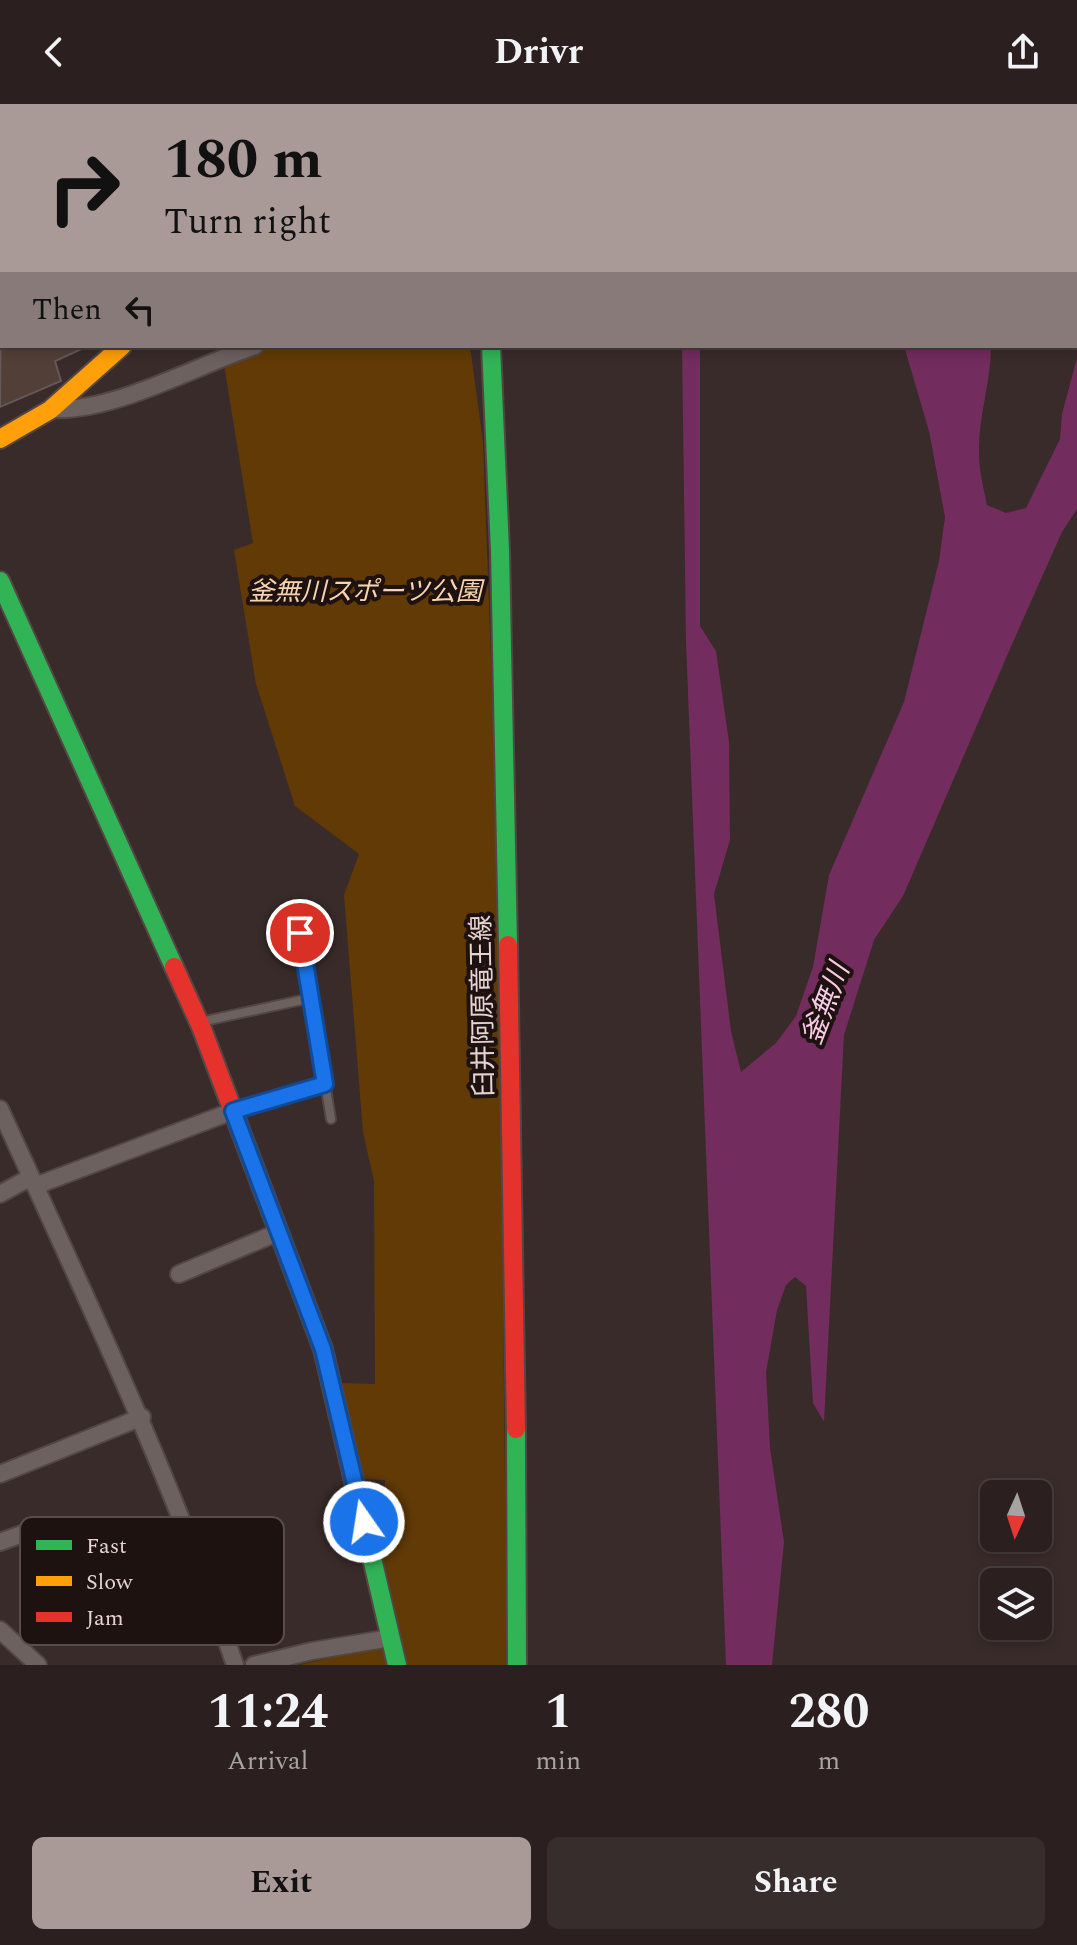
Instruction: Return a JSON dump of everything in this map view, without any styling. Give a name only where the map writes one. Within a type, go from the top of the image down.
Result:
[{"type":"main road","points":[[0,439],[24,429],[53,409],[120,348]]},
{"type":"main road","points":[[479,348],[492,403]]},
{"type":"main road","name":"臼井阿原竜王線","points":[[491,348],[500,550],[513,1181],[517,1665]]},
{"type":"main road","points":[[0,581],[199,1022],[323,1349],[397,1665]]},
{"type":"street","points":[[53,409],[75,410],[111,402],[250,348]]},
{"type":"street","points":[[0,1109],[142,1417],[182,1517]]},
{"type":"street","points":[[0,1194],[233,1111]]},
{"type":"street","points":[[179,1274],[279,1232]]},
{"type":"street","points":[[0,1474],[142,1417]]},
{"type":"street","points":[[0,1542],[20,1535]]},
{"type":"street","points":[[0,1630],[38,1665]]},
{"type":"street","points":[[254,1665],[312,1651],[390,1638]]},
{"type":"street","points":[[228,1645],[235,1665]]},
{"type":"lane","points":[[300,933],[331,1119]]},
{"type":"lane","points":[[199,1022],[311,998]]},
{"type":"lane","points":[[233,1111],[325,1084]]},
{"type":"green space","name":"釜無川スポーツ公園","points":[[221,348],[470,348],[483,442],[498,852],[507,1665],[299,1665],[397,1642],[382,1581],[385,1480],[361,1479],[339,1383],[375,1384],[374,1181],[363,1132],[344,895],[359,854],[295,806],[256,684],[234,550],[253,543]]},
{"type":"water","name":"釜無川","points":[[682,348],[700,348],[700,626],[716,651],[729,742],[730,840],[714,894],[731,1031],[741,1072],[776,1043],[796,1016],[813,967],[829,875],[904,702],[939,561],[945,517],[929,431],[905,348],[991,348],[980,427],[979,460],[987,505],[1006,513],[1026,508],[1060,439],[1062,414],[1077,358],[1077,509],[1062,532],[903,896],[874,940],[844,1035],[824,1422],[813,1403],[806,1286],[795,1277],[786,1285],[777,1310],[766,1372],[770,1448],[784,1542],[772,1665],[726,1665],[686,642]]},
{"type":"building","points":[[0,348],[84,348],[55,361],[61,381],[0,407]]},
{"type":"traffic: fast","points":[[491,348],[500,550],[508,945]]},
{"type":"traffic: fast","points":[[0,581],[174,967]]},
{"type":"traffic: fast","points":[[516,1429],[517,1665]]},
{"type":"traffic: fast","points":[[353,1477],[397,1665]]},
{"type":"traffic: slow","points":[[0,439],[50,410],[120,348]]},
{"type":"traffic: jam","points":[[508,945],[516,1429]]},
{"type":"traffic: jam","points":[[174,967],[202,1029],[323,1349],[353,1477]]},
{"type":"route","points":[[300,933],[325,1084],[233,1111],[323,1349],[364,1522]]}]
